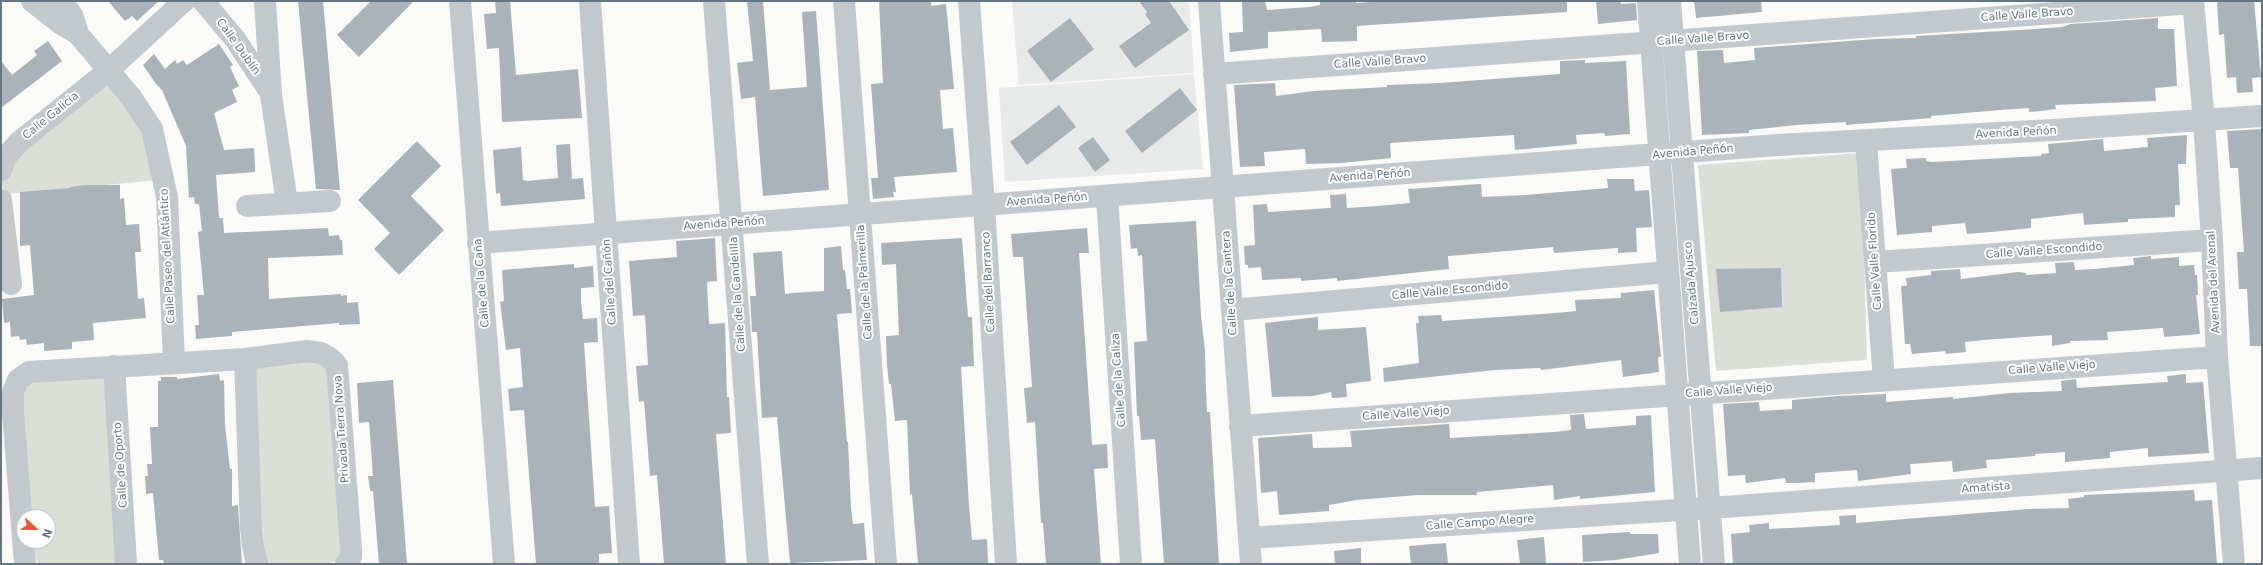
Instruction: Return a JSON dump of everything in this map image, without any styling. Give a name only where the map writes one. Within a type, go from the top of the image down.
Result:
[{"type":"street","name":"Calle Paseo del Atlántico","points":[[32,1],[60,23],[78,34],[131,97],[152,129],[167,197],[174,362]]},
{"type":"street","name":"Calle Paseo del Atlántico","points":[[62,1],[73,17],[78,34]]},
{"type":"street","points":[[109,70],[184,1]]},
{"type":"street","name":"Calle Dublín","points":[[203,1],[235,39],[272,95]]},
{"type":"street","name":"Calle Dublín","points":[[265,1],[272,95],[288,203]]},
{"type":"street","name":"Calle de la Caña","points":[[460,1],[504,564]]},
{"type":"street","name":"Calle del Cañón","points":[[590,1],[629,564]]},
{"type":"street","name":"Calle de la Candelilla","points":[[714,1],[733,224],[758,564]]},
{"type":"street","name":"Calle de la Palmerilla","points":[[844,1],[886,564]]},
{"type":"street","name":"Calle del Barranco","points":[[969,1],[984,205],[1006,564]]},
{"type":"street","name":"Calle de la Cantera","points":[[1209,1],[1240,426],[1252,564]]},
{"type":"street","name":"Calzada Ajusco","points":[[1648,1],[1690,564]]},
{"type":"street","name":"Calzada Ajusco","points":[[1670,1],[1714,564]]},
{"type":"street","name":"Calle Valle Bravo","points":[[1214,74],[1673,41],[2060,7],[2193,2]]},
{"type":"street","name":"Avenida del Arenal","points":[[2193,2],[2204,121],[2212,240],[2217,357],[2234,564]]},
{"type":"street","name":"Calle Galicia","points":[[1,170],[5,158],[19,142],[109,70]]},
{"type":"street","name":"Avenida Peñón","points":[[478,242],[1222,188],[1778,145],[1866,142],[2262,116]]},
{"type":"street","name":"Calle Valle Florido","points":[[1866,142],[1884,380]]},
{"type":"street","name":"Calle de la Caliza","points":[[1107,196],[1131,564]]},
{"type":"street","points":[[1,200],[11,284]]},
{"type":"street","points":[[247,206],[330,201]]},
{"type":"street","name":"Calle Valle Escondido","points":[[1875,262],[2212,240]]},
{"type":"street","name":"Calle Valle Escondido","points":[[1232,310],[1668,272]]},
{"type":"street","name":"Privada Tierra Nova","points":[[24,564],[13,412],[13,392],[18,380],[29,372],[174,362],[245,359],[307,351],[321,353],[330,358],[337,365],[351,549],[351,557],[346,564]]},
{"type":"street","name":"Calle Valle Viejo","points":[[1240,426],[2217,357]]},
{"type":"street","points":[[245,359],[251,528],[257,564]]},
{"type":"street","name":"Calle de Oporto","points":[[114,366],[126,564]]},
{"type":"street","name":"Amatista","points":[[1710,508],[2262,468]]},
{"type":"street","name":"Calle Campo Alegre","points":[[1249,538],[1710,508]]},
{"type":"shaded area","points":[[1012,1],[1189,1],[1194,73],[1019,85]]},
{"type":"shaded area","points":[[1194,74],[1203,169],[1005,182],[999,88]]},
{"type":"shaded area","points":[[109,75],[149,130],[159,180],[5,194],[1,180],[19,143]]},
{"type":"shaded area","points":[[1861,153],[1867,360],[1716,371],[1698,165]]},
{"type":"shaded area","points":[[330,358],[347,556],[328,564],[266,564],[246,360]]},
{"type":"shaded area","points":[[110,372],[120,564],[37,564],[35,549],[56,549],[56,509],[31,509],[18,386],[30,376]]},
{"type":"building","points":[[108,1],[159,1],[137,21],[132,16],[125,21]]},
{"type":"building","points":[[298,1],[323,1],[340,190],[316,189]]},
{"type":"building","points":[[371,1],[414,1],[359,57],[337,35]]},
{"type":"building","points":[[495,1],[510,1],[516,75],[578,69],[582,118],[502,122],[499,48],[487,49],[484,14],[496,13]]},
{"type":"building","points":[[747,1],[763,1],[770,90],[807,87],[802,12],[816,11],[829,190],[763,196],[755,97],[741,99],[737,63],[753,61]]},
{"type":"building","points":[[879,1],[931,1],[931,6],[946,4],[954,89],[940,90],[943,129],[953,128],[957,172],[894,177],[896,192],[893,192],[894,197],[873,199],[871,178],[878,178],[871,84],[883,83]]},
{"type":"building","points":[[1139,1],[1169,1],[1189,30],[1135,68],[1119,46],[1151,23],[1145,14],[1147,12]]},
{"type":"building","points":[[1242,1],[1265,1],[1267,10],[1310,7],[1320,5],[1320,2],[1329,1],[1356,1],[1356,3],[1384,1],[1567,1],[1567,12],[1357,26],[1357,41],[1322,42],[1321,29],[1268,32],[1268,48],[1230,52],[1229,33],[1243,32]]},
{"type":"building","points":[[1596,1],[1620,1],[1621,4],[1636,3],[1637,20],[1598,24]]},
{"type":"building","points":[[1694,1],[1761,1],[1762,12],[1696,18]]},
{"type":"building","points":[[2217,1],[2254,1],[2261,77],[2252,78],[2253,92],[2237,93],[2236,77],[2227,78],[2224,34],[2219,35]]},
{"type":"building","points":[[1070,18],[1094,49],[1051,82],[1027,51]]},
{"type":"building","points":[[2158,18],[2158,29],[2174,29],[2177,86],[2155,88],[2156,101],[2055,105],[2056,109],[2041,111],[2029,112],[2029,108],[2000,110],[1931,116],[1931,118],[1846,125],[1846,122],[1797,125],[1749,130],[1749,133],[1702,135],[1697,51],[1723,50],[1724,63],[1755,60],[1754,48],[1876,39],[1916,38],[1916,36],[2062,27],[2071,24]]},
{"type":"building","points":[[48,41],[62,61],[1,108],[1,61],[12,75],[37,55],[34,51]]},
{"type":"building","points":[[219,44],[233,65],[230,67],[239,86],[232,90],[237,102],[214,113],[224,150],[254,148],[255,165],[255,172],[216,175],[219,218],[223,218],[224,233],[328,228],[329,236],[339,235],[340,240],[342,240],[343,255],[268,258],[269,299],[341,294],[341,296],[347,295],[347,303],[358,302],[360,324],[339,325],[339,323],[232,332],[232,336],[196,339],[195,325],[199,325],[197,295],[204,295],[198,232],[202,231],[199,204],[195,204],[194,197],[189,198],[186,146],[162,90],[143,65],[154,54],[165,69],[175,60],[177,64],[183,60],[187,65]]},
{"type":"building","points":[[1585,60],[1585,63],[1626,61],[1630,134],[1605,136],[1604,133],[1576,135],[1577,144],[1515,150],[1514,135],[1390,143],[1391,158],[1341,163],[1306,164],[1305,149],[1264,152],[1265,166],[1240,167],[1234,85],[1275,83],[1276,96],[1314,91],[1387,87],[1387,85],[1440,83],[1560,74],[1560,61]]},
{"type":"building","points":[[1180,88],[1197,110],[1142,153],[1125,131]]},
{"type":"building","points":[[1059,105],[1076,127],[1027,165],[1010,142]]},
{"type":"building","points":[[2262,129],[2262,346],[2250,346],[2247,289],[2239,289],[2237,252],[2244,252],[2238,168],[2230,168],[2227,131]]},
{"type":"building","points":[[2187,135],[2186,164],[2178,164],[2180,205],[2175,205],[2175,217],[2128,219],[2128,222],[2084,225],[2083,213],[2031,219],[2031,228],[1967,234],[1965,223],[1932,226],[1932,232],[1897,235],[1891,169],[1907,168],[1906,159],[1926,158],[1926,161],[1932,162],[2041,156],[2041,154],[2049,153],[2048,144],[2103,139],[2104,151],[2148,147],[2147,138]]},
{"type":"building","points":[[1093,137],[1110,160],[1095,172],[1078,148]]},
{"type":"building","points":[[417,141],[441,166],[411,196],[444,230],[399,275],[374,249],[390,233],[358,200]]},
{"type":"building","points":[[570,144],[572,179],[583,178],[585,199],[501,206],[500,193],[496,194],[493,150],[521,147],[523,180],[528,181],[558,178],[556,145]]},
{"type":"building","points":[[1607,179],[1634,179],[1635,191],[1649,190],[1652,227],[1636,228],[1637,252],[1618,253],[1618,248],[1554,253],[1553,247],[1448,256],[1449,269],[1337,281],[1337,278],[1301,281],[1301,278],[1262,280],[1261,267],[1248,268],[1248,265],[1245,265],[1244,246],[1255,245],[1253,205],[1267,204],[1268,212],[1331,208],[1330,195],[1346,194],[1347,208],[1378,206],[1410,203],[1408,189],[1481,184],[1482,197],[1525,195],[1608,188]]},
{"type":"building","points":[[84,185],[120,185],[120,199],[124,198],[126,225],[139,224],[141,252],[135,252],[138,299],[144,298],[146,318],[93,323],[94,340],[72,342],[72,349],[44,351],[44,343],[27,345],[26,339],[20,340],[19,336],[11,337],[10,322],[4,323],[2,299],[34,295],[30,245],[20,246],[20,192],[70,188]]},
{"type":"building","points":[[1196,221],[1201,316],[1205,350],[1207,412],[1210,412],[1219,564],[1164,564],[1155,439],[1141,440],[1139,416],[1137,416],[1134,342],[1147,341],[1142,255],[1138,256],[1137,248],[1131,249],[1129,225]]},
{"type":"building","points":[[1087,228],[1089,253],[1079,253],[1092,445],[1107,444],[1108,468],[1094,469],[1101,564],[1046,564],[1043,523],[1041,523],[1035,422],[1027,423],[1024,388],[1032,387],[1023,257],[1013,257],[1011,234]]},
{"type":"building","points":[[715,238],[717,281],[707,282],[709,324],[725,323],[727,397],[729,397],[731,433],[716,434],[726,564],[664,564],[657,475],[650,476],[644,401],[639,402],[636,366],[648,365],[645,315],[633,316],[629,261],[677,257],[676,241]]},
{"type":"building","points":[[962,238],[968,317],[972,317],[974,366],[961,367],[969,506],[972,540],[987,539],[988,563],[918,564],[912,494],[910,495],[907,420],[895,421],[891,384],[889,384],[887,365],[886,336],[899,335],[896,264],[882,265],[881,243]]},
{"type":"building","points":[[841,246],[843,270],[845,270],[847,289],[850,289],[852,313],[837,314],[848,442],[851,507],[853,524],[864,523],[867,560],[790,563],[777,417],[762,418],[757,332],[752,332],[750,296],[756,296],[753,253],[782,251],[785,294],[824,291],[824,248]]},
{"type":"building","points":[[2151,256],[2151,259],[2179,257],[2179,266],[2194,265],[2195,275],[2197,275],[2198,295],[2196,295],[2200,334],[2164,337],[2163,328],[2107,332],[2108,340],[2070,341],[2070,343],[2052,346],[2052,335],[1983,340],[1965,342],[1966,352],[1946,354],[1945,351],[1912,354],[1910,344],[1905,344],[1901,286],[1907,286],[1906,278],[1931,275],[1931,271],[1960,269],[1961,279],[2018,272],[2026,273],[2026,275],[2056,273],[2055,263],[2074,262],[2075,270],[2094,269],[2134,265],[2133,258]]},
{"type":"building","points":[[574,264],[574,268],[593,266],[594,287],[581,288],[581,302],[583,319],[597,318],[598,342],[584,343],[595,507],[609,506],[612,553],[599,554],[599,564],[536,564],[524,410],[510,411],[508,389],[523,387],[520,348],[506,350],[500,302],[504,301],[502,270]]},
{"type":"building","points":[[1781,268],[1782,307],[1720,312],[1716,269]]},
{"type":"building","points":[[1654,290],[1661,357],[1658,357],[1659,372],[1623,377],[1621,360],[1541,370],[1540,368],[1495,370],[1384,382],[1383,368],[1419,363],[1416,323],[1419,323],[1418,316],[1441,315],[1442,321],[1576,311],[1575,300],[1621,298],[1621,293]]},
{"type":"building","points":[[1318,317],[1318,330],[1366,327],[1371,381],[1346,384],[1347,397],[1332,398],[1331,392],[1313,396],[1272,397],[1265,323]]},
{"type":"building","points":[[219,374],[220,381],[224,380],[225,425],[230,469],[232,469],[232,506],[238,505],[242,564],[164,564],[163,560],[159,560],[153,493],[146,494],[145,476],[148,476],[147,464],[152,464],[150,427],[158,427],[158,381],[161,381],[161,377],[177,377],[177,379]]},
{"type":"building","points":[[2186,374],[2186,383],[2203,382],[2209,453],[2148,457],[2148,448],[2110,452],[2110,458],[2065,462],[2065,452],[2035,454],[2035,456],[1986,460],[1987,468],[1953,472],[1952,461],[1910,464],[1911,474],[1858,481],[1857,470],[1815,473],[1815,482],[1797,483],[1786,483],[1785,478],[1746,483],[1745,475],[1728,476],[1723,404],[1759,402],[1760,411],[1792,409],[1792,400],[1838,396],[1886,394],[1886,402],[1953,397],[1953,399],[2010,393],[2062,391],[2061,381],[2076,379],[2077,388],[2168,382],[2167,376]]},
{"type":"building","points":[[393,380],[407,564],[379,564],[373,491],[370,491],[368,476],[373,476],[369,422],[359,423],[357,383]]},
{"type":"building","points":[[1584,414],[1586,429],[1636,425],[1636,416],[1651,415],[1655,492],[1580,499],[1580,496],[1554,500],[1553,485],[1477,492],[1477,495],[1417,495],[1356,500],[1329,505],[1329,511],[1279,515],[1277,491],[1261,493],[1258,438],[1312,434],[1313,448],[1352,447],[1350,431],[1449,424],[1450,438],[1555,432],[1571,430],[1570,415]]},
{"type":"building","points":[[2194,490],[2195,501],[2212,500],[2217,564],[1733,564],[1731,534],[1750,532],[1749,525],[1769,523],[1769,529],[1808,527],[1840,525],[1839,516],[1856,515],[1856,523],[2029,509],[2069,508],[2068,499],[2084,497],[2084,495]]},
{"type":"building","points":[[1630,532],[1630,534],[1658,534],[1659,553],[1616,560],[1583,562],[1582,535]]},
{"type":"building","points":[[1544,537],[1546,564],[1520,564],[1517,540]]},
{"type":"building","points":[[1446,543],[1448,564],[1411,564],[1409,546]]},
{"type":"building","points":[[1361,548],[1361,564],[1335,564],[1334,551]]}]
